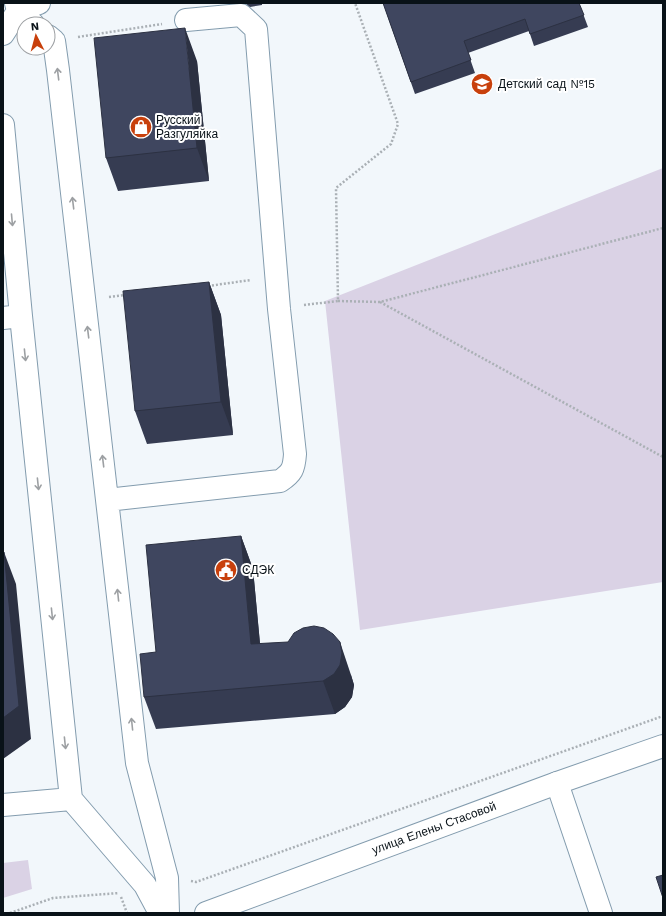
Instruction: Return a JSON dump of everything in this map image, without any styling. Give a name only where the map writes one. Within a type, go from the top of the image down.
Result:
[{"type":"street","points":[[3,34],[18,14],[39,3]]},
{"type":"street","points":[[107,500],[280,481],[290,474],[294,465],[295,454],[279,308],[256,29],[241,15],[186,20]]},
{"type":"street","points":[[53,56],[84,300],[137,763],[167,878],[168,913]]},
{"type":"street","points":[[3,125],[12,317],[71,799],[145,885],[160,913]]},
{"type":"street","name":"улица Елены Стасовой","points":[[206,913],[556,783],[663,746]]},
{"type":"street","points":[[556,783],[601,913]]},
{"type":"street","points":[[3,806],[71,799]]},
{"type":"path","points":[[338,301],[336,188],[391,144],[398,124],[355,3]]},
{"type":"path","points":[[56,37],[186,20]]},
{"type":"path","points":[[279,308],[338,301],[380,302],[663,228]]},
{"type":"path","points":[[208,286],[277,277]]},
{"type":"path","points":[[84,300],[130,295]]},
{"type":"path","points":[[380,302],[663,457]]},
{"type":"path","points":[[167,878],[196,882],[663,716]]},
{"type":"path","points":[[10,913],[53,898],[119,892],[145,885]]},
{"type":"path","points":[[119,892],[127,913]]},
{"type":"shaded area","points":[[663,168],[663,582],[360,630],[325,301]]},
{"type":"shaded area","points":[[28,860],[32,889],[3,898],[3,863]]},
{"type":"building","points":[[383,3],[579,3],[584,15],[530,34],[525,19],[464,41],[471,60],[411,82]]},
{"type":"building","points":[[185,28],[197,148],[106,158],[94,38]]},
{"type":"building","points":[[209,282],[221,402],[135,411],[123,291]]},
{"type":"building","points":[[241,536],[251,644],[288,642],[294,633],[303,628],[314,626],[324,628],[333,634],[340,642],[342,653],[340,665],[334,674],[323,681],[144,697],[140,654],[156,652],[146,545]]},
{"type":"building","points":[[3,552],[19,706],[3,718]]},
{"type":"building","points":[[663,875],[663,898],[656,877]]},
{"type":"place","name":"Детский сад №15","points":[[482,84]]},
{"type":"place","name":"Русский Разгуляйка","points":[[141,127]]},
{"type":"place","name":"СДЭК","points":[[226,570]]}]
